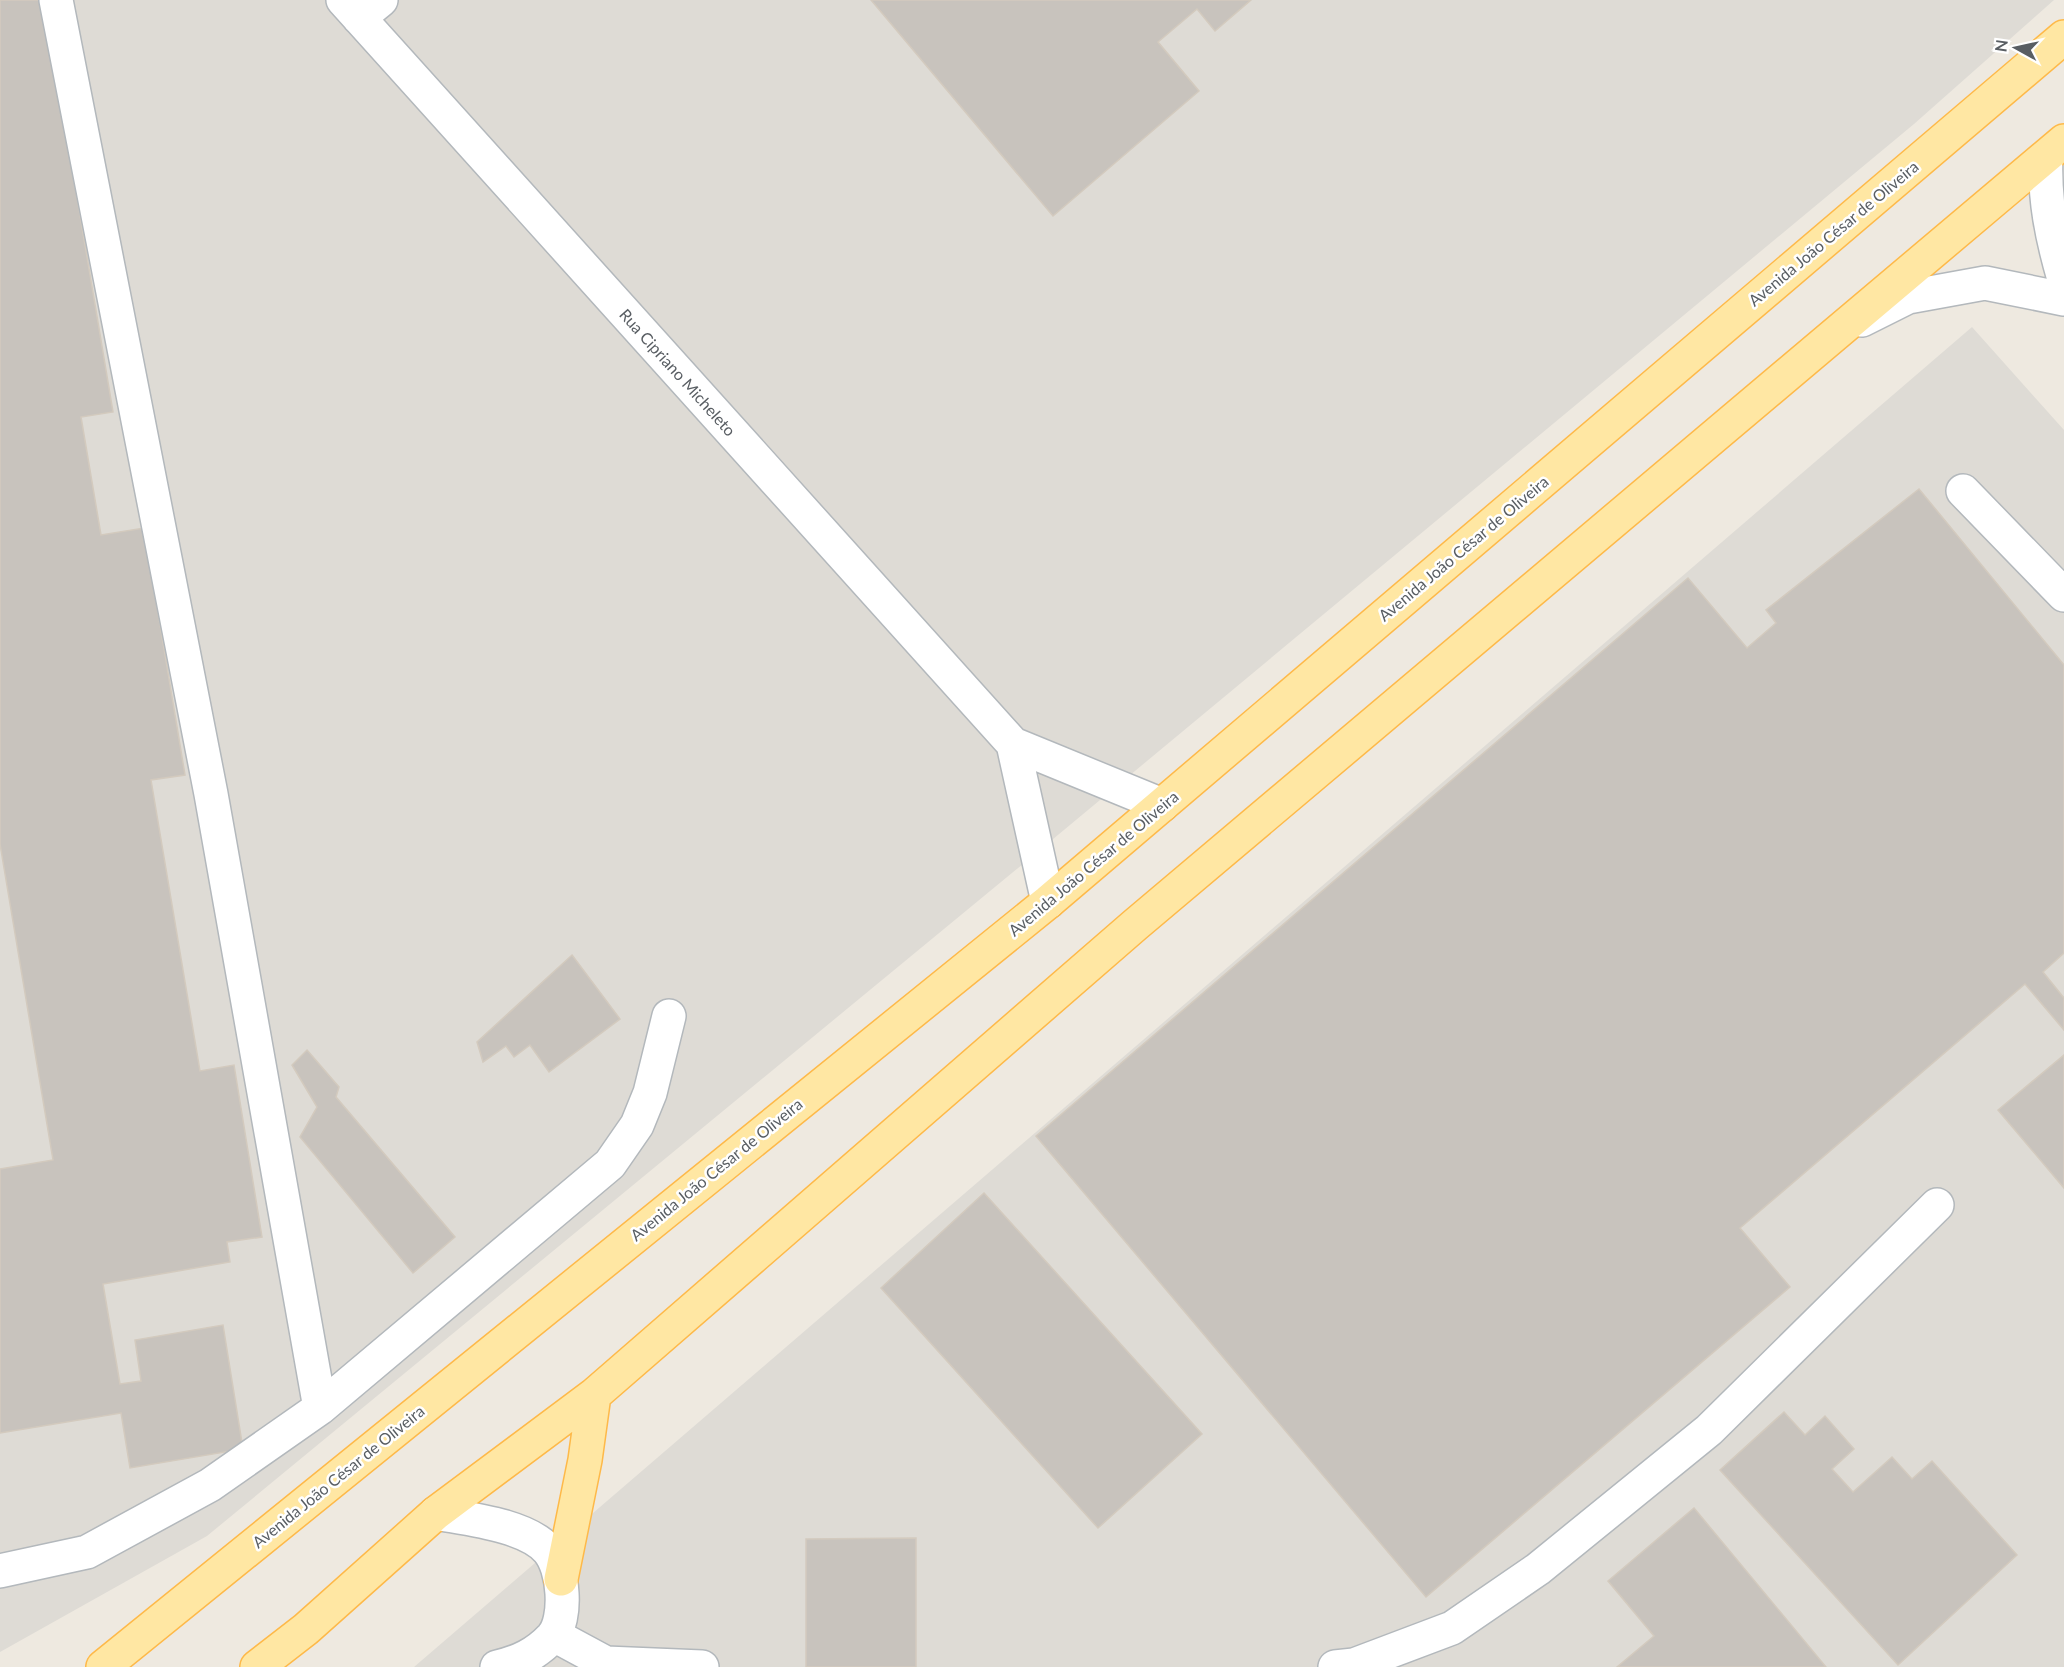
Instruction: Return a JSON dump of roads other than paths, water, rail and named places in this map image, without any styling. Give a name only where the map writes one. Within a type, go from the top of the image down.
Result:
[{"type":"main road","name":"Avenida João César de Oliveira","points":[[99,1666],[1048,902],[2064,36]]},
{"type":"main road","points":[[257,1667],[306,1629],[436,1512],[594,1395],[1135,925],[2055,149]]},
{"type":"main road","points":[[561,1579],[585,1460],[594,1395]]},
{"type":"street","points":[[56,0],[211,794],[320,1408]]},
{"type":"street","name":"Rua Cipriano Micheleto","points":[[361,6],[1013,744],[1162,805]]},
{"type":"street","points":[[2055,149],[2045,185],[2052,236],[2064,279]]},
{"type":"street","points":[[1836,334],[1908,297],[1985,283],[2064,299]]},
{"type":"street","points":[[1963,490],[2064,595]]},
{"type":"street","name":"Rua Cipriano Micheleto","points":[[1013,744],[1048,902]]},
{"type":"street","points":[[0,1571],[87,1552],[210,1485],[320,1408],[609,1164],[637,1125],[646,1104],[669,1016]]},
{"type":"street","points":[[1335,1667],[1354,1665],[1452,1628],[1538,1569],[1709,1430],[1937,1205]]},
{"type":"street","points":[[436,1512],[490,1523],[528,1536],[549,1551],[561,1579],[567,1649]]},
{"type":"street","points":[[497,1667],[567,1649],[606,1665],[702,1667]]}]
